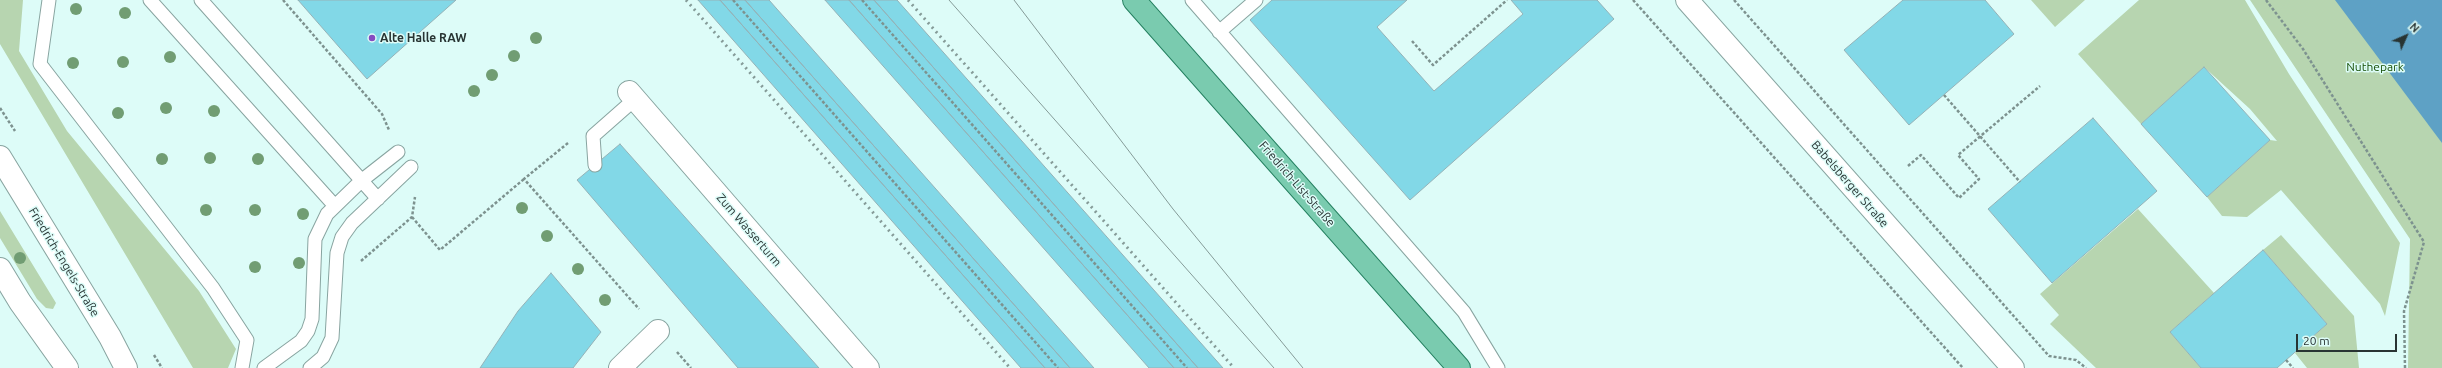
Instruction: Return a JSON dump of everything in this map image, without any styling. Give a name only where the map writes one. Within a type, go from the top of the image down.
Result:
[{"type":"main road","name":"Friedrich-List-Straße","points":[[1134,0],[1459,368]]},
{"type":"street","name":"Babelsberger Straße","points":[[1687,0],[2013,368]]},
{"type":"street","name":"Zum Wasserturm","points":[[632,95],[868,368]]},
{"type":"street","name":"Friedrich-Engels-Straße","points":[[0,157],[110,337],[126,368]]},
{"type":"street","points":[[0,269],[20,302],[67,368]]},
{"type":"street","points":[[620,368],[658,331]]},
{"type":"lane","points":[[49,0],[40,64],[217,295],[247,340],[242,368]]},
{"type":"lane","points":[[150,0],[334,205]]},
{"type":"lane","points":[[200,0],[378,199]]},
{"type":"lane","points":[[1192,0],[1464,312],[1498,368]]},
{"type":"lane","points":[[1219,32],[1256,0]]},
{"type":"lane","points":[[594,166],[593,136],[632,95]]},
{"type":"lane","points":[[264,368],[301,341],[308,331],[312,319],[315,239],[320,225],[334,205],[361,181],[398,152]]},
{"type":"lane","points":[[310,368],[323,357],[332,338],[337,253],[342,237],[352,223],[411,167]]},
{"type":"path","points":[[733,0],[1058,368]]},
{"type":"path","points":[[862,0],[1187,368]]},
{"type":"path","points":[[1412,41],[1434,65],[1508,0]]},
{"type":"path","points":[[1633,0],[1963,368]]},
{"type":"path","points":[[1734,0],[2049,356],[2076,360],[2086,368]]},
{"type":"path","points":[[2266,0],[2303,49],[2424,242],[2404,311],[2405,368]]},
{"type":"path","points":[[1908,166],[1921,155],[1959,198],[1979,179],[1958,155],[2040,86]]},
{"type":"path","points":[[1944,94],[2020,182]]},
{"type":"path","points":[[412,217],[440,250],[571,140]]},
{"type":"path","points":[[524,179],[691,368]]},
{"type":"path","points":[[2286,360],[2293,368]]},
{"type":"green space","points":[[0,0],[23,0],[19,51],[67,131],[199,291],[236,349],[228,368],[193,368],[0,44]]},
{"type":"green space","points":[[2031,0],[2085,0],[2055,27]]},
{"type":"green space","points":[[2139,0],[2245,0],[2289,74],[2400,243],[2385,316],[2380,304],[2281,190],[2247,217],[2222,216],[2207,197],[2270,140],[2277,141],[2250,109],[2204,67],[2141,124],[2078,54]]},
{"type":"green space","name":"Nuthepark","points":[[2250,0],[2442,0],[2442,368],[2408,368],[2410,239]]},
{"type":"green space","points":[[2138,209],[2214,293],[2170,332],[2201,368],[2096,368],[2050,324],[2059,315],[2040,294]]},
{"type":"green space","points":[[0,211],[56,303],[53,309],[46,308],[37,299],[0,238]]},
{"type":"green space","points":[[2281,235],[2354,316],[2359,368],[2307,368],[2295,353],[2327,324],[2263,250]]},
{"type":"water","points":[[2335,0],[2442,0],[2442,143]]},
{"type":"building","name":"Alte Halle RAW","points":[[298,0],[456,0],[367,79]]},
{"type":"building","points":[[698,0],[720,0],[1045,368],[1021,368]]},
{"type":"building","points":[[720,0],[745,0],[1070,368],[1045,368]]},
{"type":"building","points":[[745,0],[769,0],[1094,368],[1070,368]]},
{"type":"building","points":[[825,0],[849,0],[1174,368],[1149,368]]},
{"type":"building","points":[[849,0],[874,0],[1198,368],[1174,368]]},
{"type":"building","points":[[874,0],[897,0],[1223,368],[1198,368]]},
{"type":"building","points":[[1272,0],[1407,0],[1377,27],[1434,91],[1523,14],[1511,0],[1597,0],[1614,19],[1410,200],[1250,20]]},
{"type":"building","points":[[1903,0],[1985,0],[2014,34],[1909,125],[1844,50]]},
{"type":"building","points":[[2204,67],[2270,140],[2207,197],[2141,124]]},
{"type":"building","points":[[2093,118],[2157,191],[2052,283],[1988,209]]},
{"type":"building","points":[[620,144],[819,368],[738,368],[577,180]]},
{"type":"building","points":[[2263,250],[2327,324],[2277,368],[2201,368],[2170,332]]},
{"type":"building","points":[[551,273],[601,332],[573,368],[480,368],[518,311]]},
{"type":"tram line","points":[[949,0],[1274,368]]},
{"type":"tram line","points":[[1014,0],[1173,209],[1303,368]]},
{"type":"railway","points":[[686,0],[1010,368]]},
{"type":"railway","points":[[908,0],[1234,368]]},
{"type":"place","name":"Alte Halle RAW","points":[[372,38]]}]
